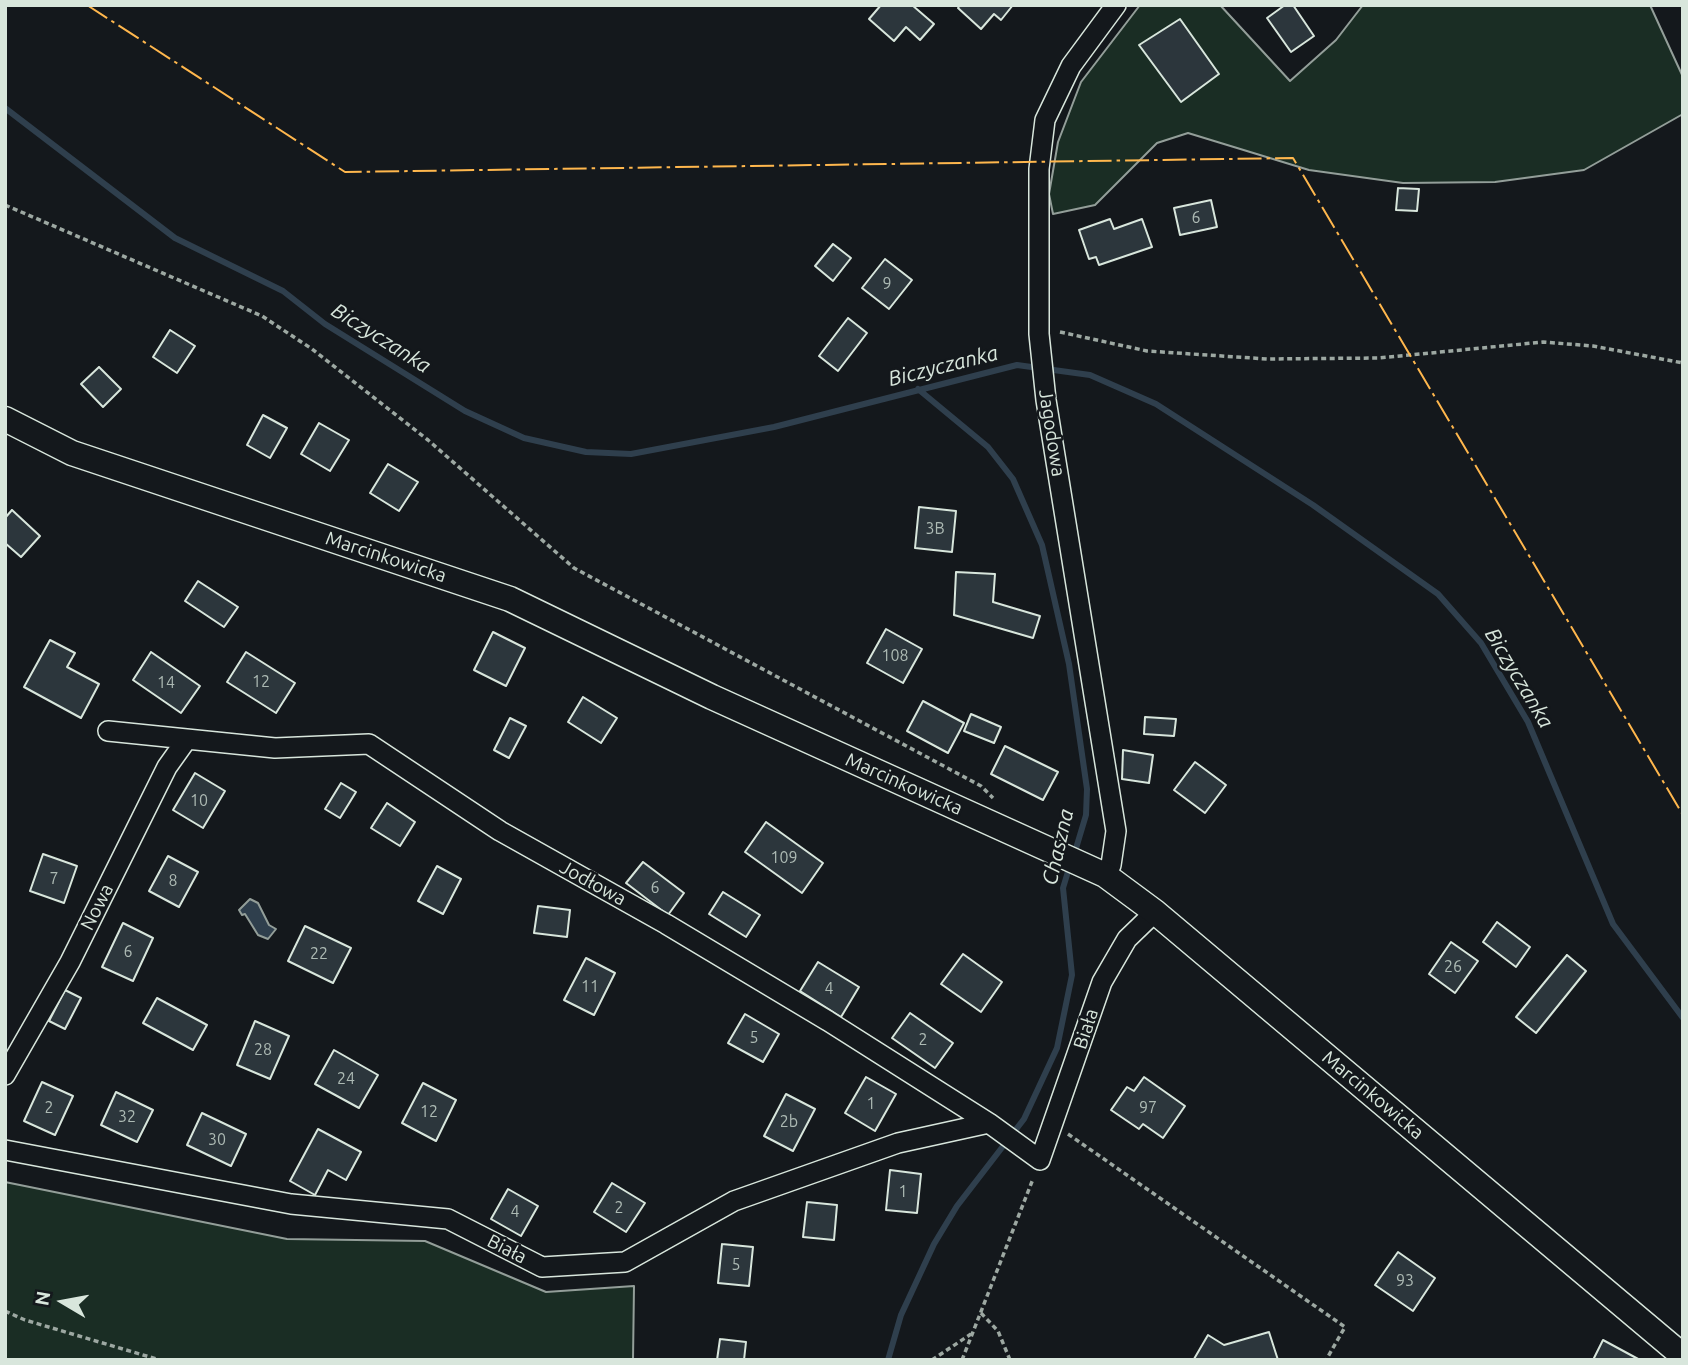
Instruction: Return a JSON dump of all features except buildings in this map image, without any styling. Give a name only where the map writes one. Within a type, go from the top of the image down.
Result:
[{"type":"street","name":"Jagodowa","points":[[1095,870],[1111,865],[1116,831],[1046,400],[1039,330],[1039,169],[1045,120],[1070,66],[1116,5]]},
{"type":"street","name":"Marcinkowicka","points":[[5,419],[72,453],[510,599],[712,697],[1095,870],[1155,912],[1683,1356]]},
{"type":"street","name":"Jodłowa","points":[[108,731],[275,748],[369,744],[500,831],[666,923],[997,1128],[1040,1160]]},
{"type":"street","name":"Nowa","points":[[5,1075],[70,962],[167,767],[187,739]]},
{"type":"street","name":"Biała","points":[[1040,1160],[1102,982],[1127,939],[1155,912]]},
{"type":"street","name":"Biała","points":[[5,1150],[291,1204],[449,1219],[542,1266],[625,1262],[734,1201],[898,1143],[997,1128]]},
{"type":"path","points":[[5,205],[262,316],[312,349],[428,440],[574,568],[981,786],[1000,804]]},
{"type":"path","points":[[1039,330],[1147,351],[1267,359],[1379,358],[1544,342],[1593,346],[1683,363]]},
{"type":"path","points":[[1054,1124],[1345,1327],[1326,1360]]},
{"type":"path","points":[[962,1360],[1040,1160]]},
{"type":"path","points":[[5,1311],[160,1360]]},
{"type":"path","points":[[981,1313],[998,1331],[1010,1360]]},
{"type":"path","points":[[932,1360],[973,1333]]},
{"type":"green space","points":[[1140,5],[1220,5],[1290,81],[1336,40],[1363,5],[1650,5],[1683,77],[1683,114],[1584,170],[1495,182],[1403,183],[1309,170],[1188,133],[1157,143],[1095,205],[1053,214],[1049,194],[1058,142],[1081,82]]},
{"type":"green space","points":[[5,1182],[287,1239],[425,1241],[546,1292],[634,1286],[633,1360],[5,1360]]},
{"type":"water","points":[[250,899],[258,903],[269,925],[276,929],[268,939],[258,935],[245,914],[242,915],[239,910]]},
{"type":"waterway","name":"Biczyczanka","points":[[5,108],[175,238],[283,291],[325,324],[465,411],[524,438],[586,452],[631,454],[774,427],[1017,365],[1090,375],[1156,404],[1313,505],[1438,594],[1481,643],[1528,722],[1613,924],[1683,1018]]},
{"type":"waterway","name":"Chaszna","points":[[918,389],[988,447],[1013,479],[1042,545],[1069,664],[1087,789],[1086,815],[1074,855]]},
{"type":"waterway","name":"Chaszna","points":[[888,1360],[901,1315],[934,1244],[957,1206],[1024,1119],[1057,1048],[1072,975],[1063,888],[1070,865]]},
{"type":"power","points":[[87,5],[345,172],[1293,158],[1683,815]]}]
